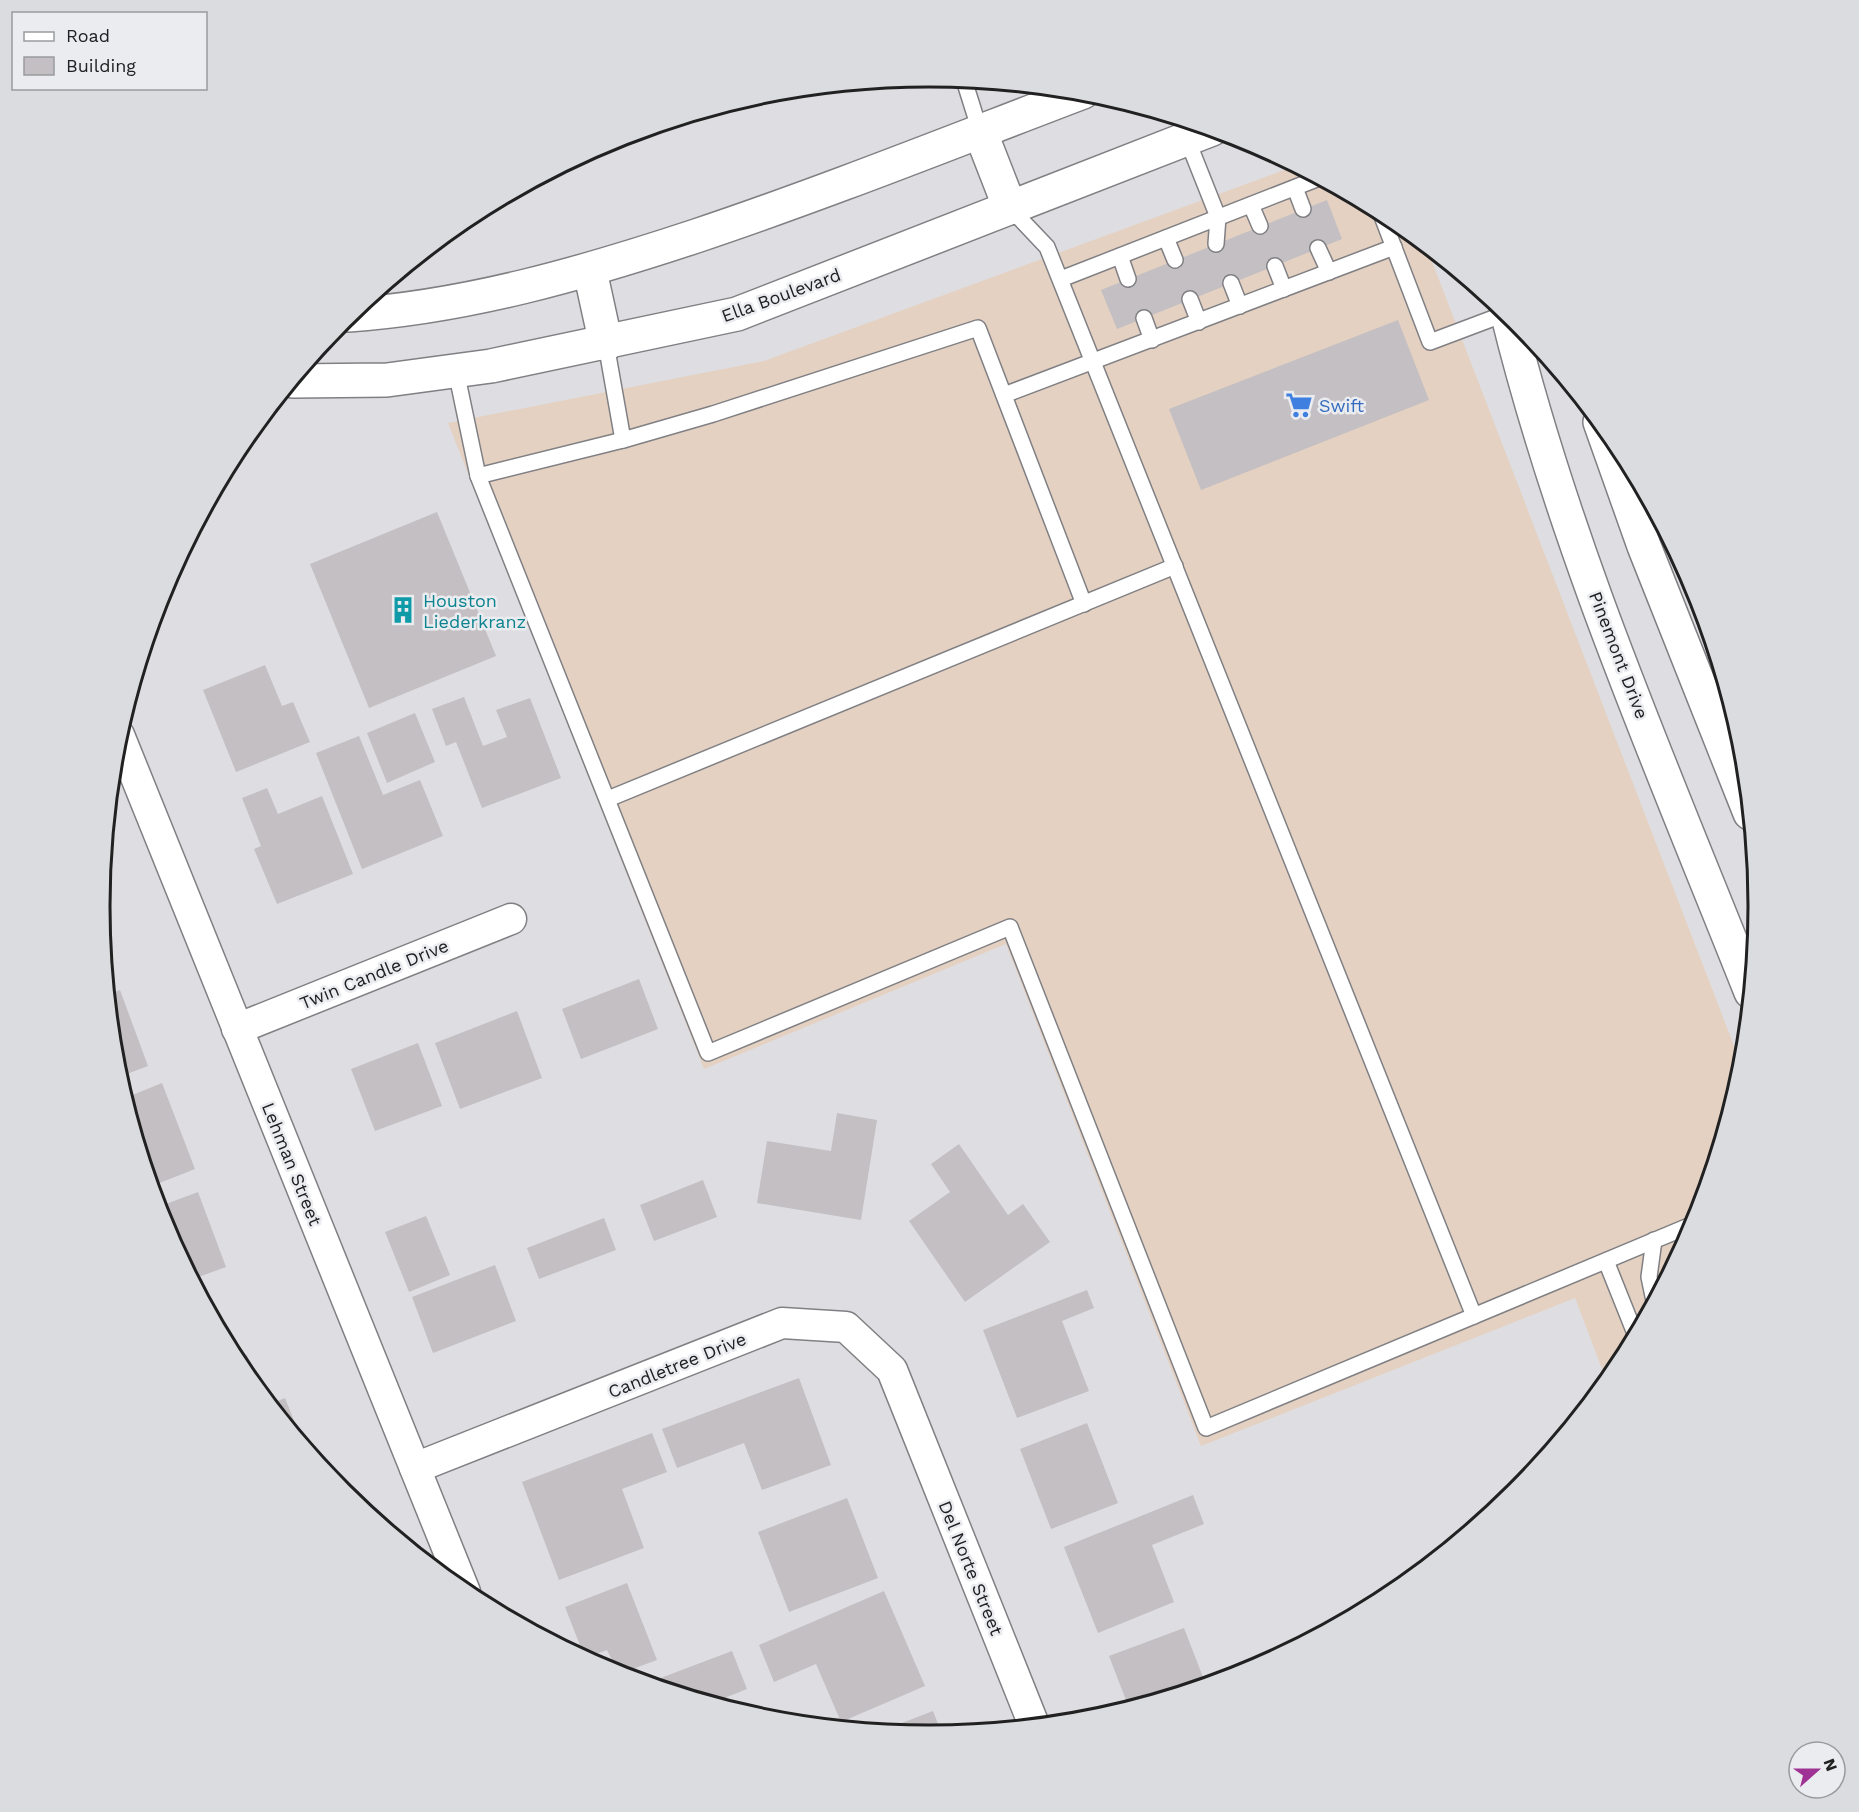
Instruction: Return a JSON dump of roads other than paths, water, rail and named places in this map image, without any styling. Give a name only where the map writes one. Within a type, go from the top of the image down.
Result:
[{"type":"main road","points":[[364,314],[446,302],[590,271],[760,214],[1065,99]]},
{"type":"main road","points":[[980,131],[1010,208]]},
{"type":"main road","name":"Ella Boulevard","points":[[302,381],[387,380],[456,371],[606,344],[737,314],[1199,134]]},
{"type":"main road","points":[[590,271],[606,344]]},
{"type":"main road","name":"Pinemont Drive","points":[[1511,330],[1524,379],[1581,559],[1745,979]]},
{"type":"main road","points":[[1611,452],[1644,546],[1739,785]]},
{"type":"street","name":"Lehman Street","points":[[125,751],[192,923],[458,1576]]},
{"type":"street","name":"Twin Candle Drive","points":[[237,1029],[511,919]]},
{"type":"street","name":"Candletree Drive","points":[[415,1468],[782,1323],[846,1327],[892,1370],[908,1410]]},
{"type":"street","name":"Del Norte Street","points":[[908,1410],[1031,1718]]},
{"type":"lane","points":[[967,88],[980,131]]},
{"type":"lane","points":[[1199,134],[1218,217],[1216,244]]},
{"type":"lane","points":[[1060,279],[1311,181]]},
{"type":"lane","points":[[1295,188],[1303,209]]},
{"type":"lane","points":[[1251,205],[1260,226]]},
{"type":"lane","points":[[1010,208],[1047,247],[1095,362],[1474,1316]]},
{"type":"lane","points":[[1386,225],[1430,342],[1497,316]]},
{"type":"lane","points":[[1166,238],[1175,260]]},
{"type":"lane","points":[[1004,395],[1394,247]]},
{"type":"lane","points":[[1318,248],[1329,272]]},
{"type":"lane","points":[[1120,256],[1128,279]]},
{"type":"lane","points":[[1275,266],[1284,289]]},
{"type":"lane","points":[[1231,283],[1240,306]]},
{"type":"lane","points":[[1190,299],[1199,322]]},
{"type":"lane","points":[[1144,318],[1152,340]]},
{"type":"lane","points":[[478,476],[623,440],[802,387],[978,328],[1084,604]]},
{"type":"lane","points":[[606,344],[623,440]]},
{"type":"lane","points":[[456,371],[478,476],[708,1053],[1010,927],[1206,1428],[1682,1229]]},
{"type":"lane","points":[[608,799],[1175,566]]},
{"type":"lane","points":[[1652,1291],[1649,1277],[1654,1240]]},
{"type":"lane","points":[[1606,1260],[1632,1326]]},
{"type":"place","name":"Swift","points":[[1299,405]]},
{"type":"place","name":"Houston Liederkranz","points":[[403,610]]}]
